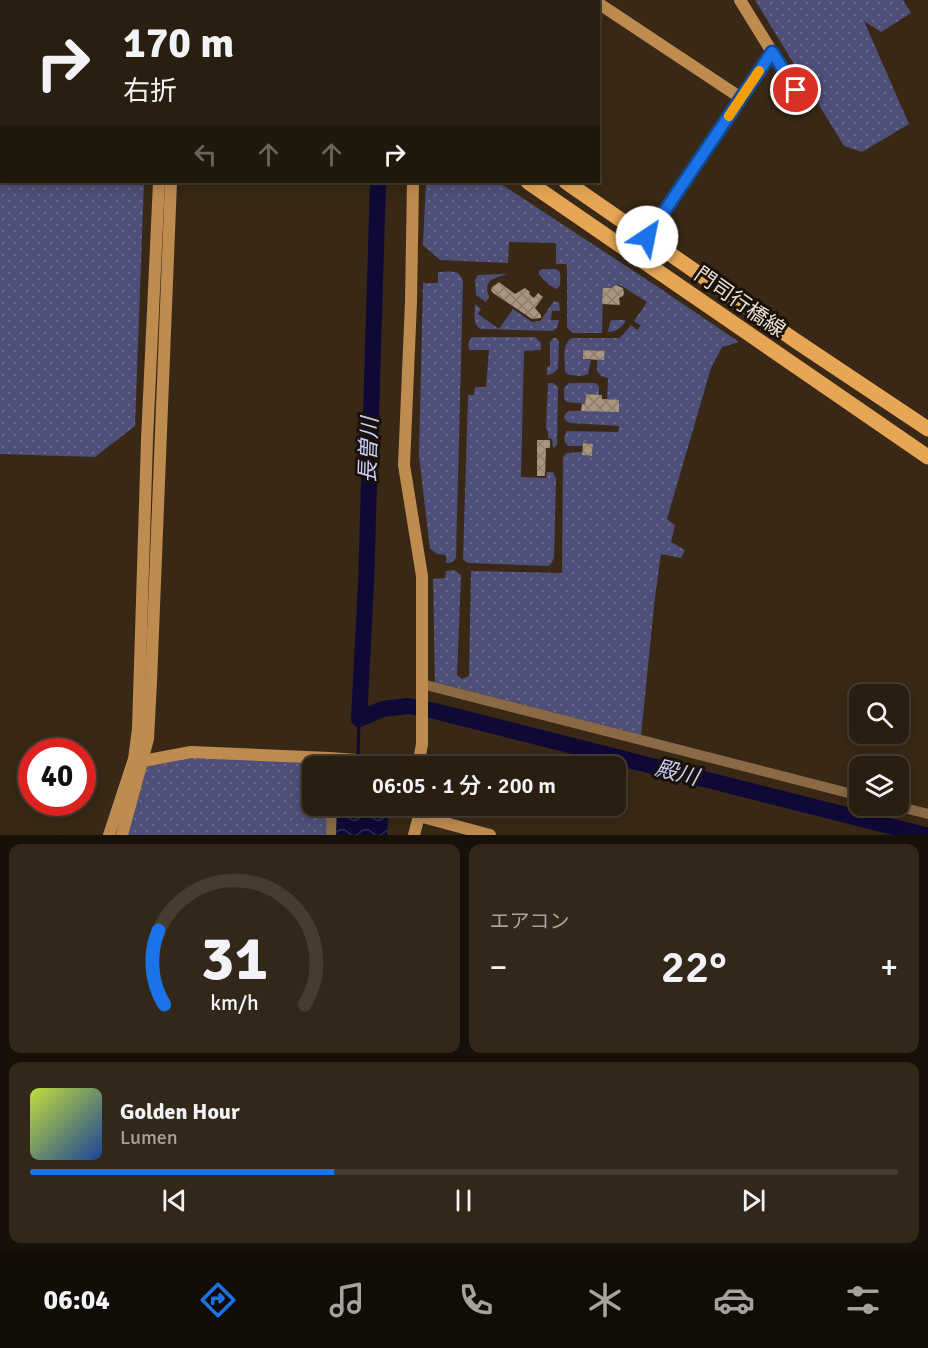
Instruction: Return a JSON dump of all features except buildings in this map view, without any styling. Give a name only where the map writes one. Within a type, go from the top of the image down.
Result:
[{"type":"main road","name":"門司行橋線","points":[[529,183],[928,457]]},
{"type":"main road","name":"門司行橋線","points":[[567,183],[928,429]]},
{"type":"street","points":[[740,0],[796,90]]},
{"type":"street","points":[[600,5],[741,98]]},
{"type":"street","points":[[647,237],[772,52]]},
{"type":"street","points":[[122,835],[138,760],[146,452],[159,183]]},
{"type":"street","points":[[109,835],[148,739],[171,183]]},
{"type":"street","points":[[413,183],[411,302],[404,465],[422,576],[422,744],[420,756]]},
{"type":"street","points":[[422,687],[849,793]]},
{"type":"street","points":[[138,760],[191,752],[302,760]]},
{"type":"street","points":[[909,809],[928,814]]},
{"type":"street","points":[[331,835],[332,816]]},
{"type":"street","points":[[414,835],[417,816]]},
{"type":"street","points":[[433,816],[490,835]]},
{"type":"shaded area","points":[[755,0],[903,0],[911,13],[881,32],[864,21],[909,124],[862,152],[844,146]]},
{"type":"shaded area","points":[[0,183],[144,183],[135,426],[95,457],[0,454]]},
{"type":"shaded area","points":[[426,183],[500,183],[739,342],[722,347],[711,368],[667,519],[675,525],[671,542],[685,550],[681,558],[661,554],[641,735],[435,682],[433,579],[445,578],[446,571],[454,570],[461,575],[457,675],[462,679],[469,676],[471,571],[562,573],[563,457],[567,453],[582,452],[582,455],[592,456],[593,444],[568,446],[564,440],[565,435],[567,431],[618,432],[619,426],[566,421],[564,417],[569,411],[619,411],[619,400],[607,400],[608,378],[601,376],[597,371],[597,360],[604,360],[604,351],[584,350],[583,359],[591,360],[588,374],[575,376],[565,371],[566,344],[572,338],[620,338],[631,325],[637,330],[641,326],[634,321],[647,302],[620,285],[603,288],[602,333],[573,333],[567,326],[567,266],[556,264],[556,243],[509,242],[508,263],[440,260],[423,245]]},
{"type":"shaded area","points":[[542,269],[556,269],[560,272],[560,283],[557,289],[539,274]]},
{"type":"shaded area","points":[[438,272],[457,273],[463,282],[456,557],[448,563],[446,563],[446,555],[437,554],[430,549],[419,456],[423,283],[438,283]]},
{"type":"shaded area","points":[[507,274],[488,283],[489,297],[486,302],[476,295],[475,280],[478,275]]},
{"type":"shaded area","points":[[554,301],[559,303],[560,311],[552,311],[551,320],[559,320],[557,328],[552,331],[481,329],[475,322],[475,304],[481,309],[478,314],[499,329],[513,309],[532,322],[540,321]]},
{"type":"shaded area","points":[[612,320],[626,321],[618,329],[608,332]]},
{"type":"shaded area","points":[[474,337],[535,337],[541,343],[541,350],[524,351],[521,477],[546,478],[547,472],[553,472],[556,479],[554,558],[548,566],[468,563],[463,559],[468,395],[474,395],[475,387],[486,387],[489,350],[469,350],[469,342]]},
{"type":"shaded area","points":[[553,338],[559,341],[558,369],[547,375],[547,367],[550,366],[550,342]]},
{"type":"shaded area","points":[[548,383],[553,383],[558,387],[557,445],[553,448],[552,439],[548,438],[546,428]]},
{"type":"shaded area","points":[[569,383],[595,383],[599,386],[599,395],[586,394],[585,404],[567,402],[564,399],[564,388]]},
{"type":"shaded area","points":[[191,752],[302,757],[302,816],[332,816],[331,835],[121,835],[143,761]]},
{"type":"water","points":[[332,816],[388,816],[387,835],[331,835]]},
{"type":"waterway","name":"殿川","points":[[378,183],[366,584],[359,719],[383,709],[408,706],[435,711],[925,835]]},
{"type":"waterway","points":[[358,756],[359,719]]},
{"type":"slow traffic","points":[[729,116],[759,71]]},
{"type":"route","points":[[647,237],[772,52],[796,90]]},
{"type":"water label","name":"長曽川","points":[[368,450]]}]
